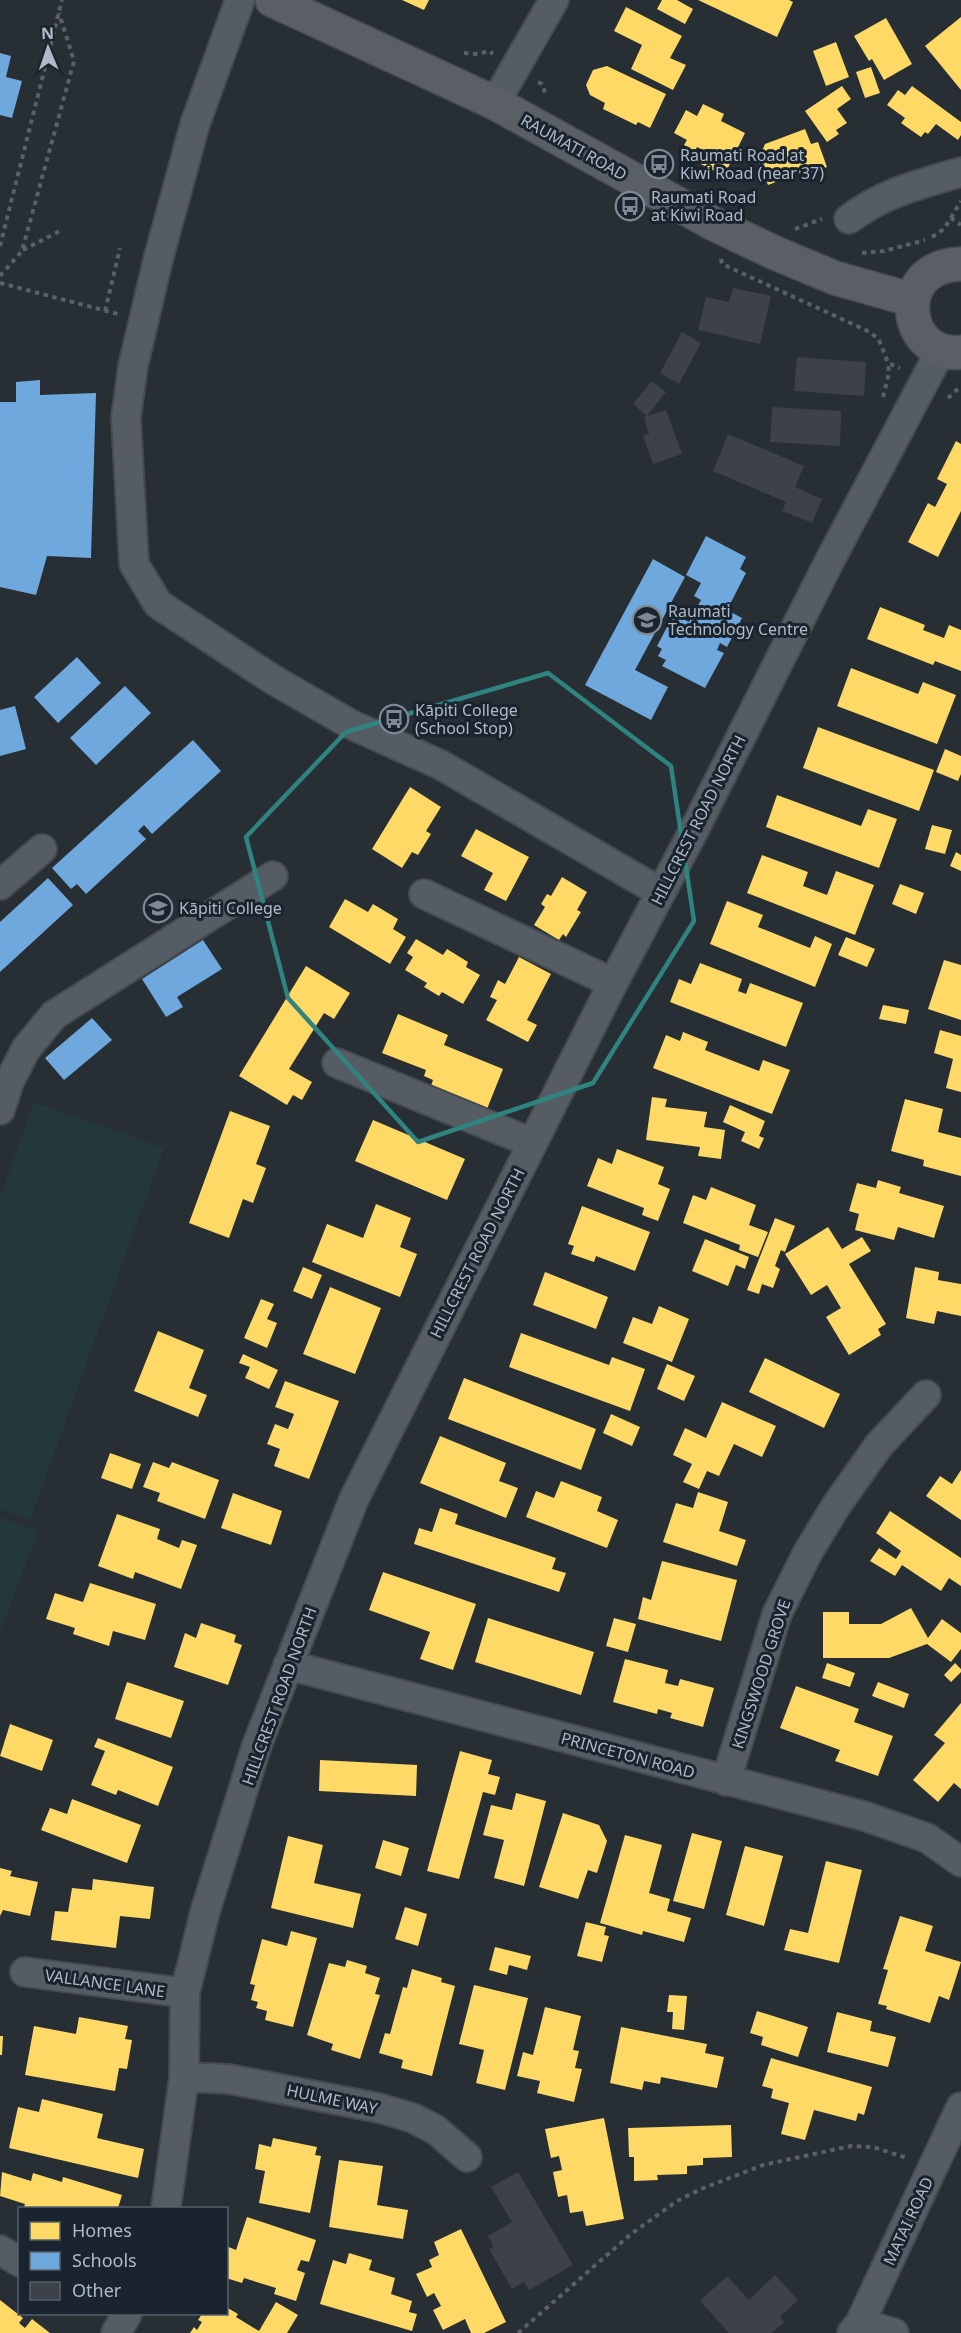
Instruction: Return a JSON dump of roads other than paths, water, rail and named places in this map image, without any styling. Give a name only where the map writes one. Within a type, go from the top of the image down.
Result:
[{"type":"main road","name":"RAUMATI ROAD","points":[[272,0],[495,103],[714,224],[775,253],[836,278],[913,300]]},
{"type":"main road","points":[[951,351],[930,344],[921,335],[912,312],[913,300],[917,287],[935,269],[948,264],[961,264]]},
{"type":"street","points":[[240,0],[195,124],[158,260],[133,366],[126,418],[134,564],[158,604],[272,679],[350,724],[441,765],[660,892]]},
{"type":"street","points":[[495,103],[554,0]]},
{"type":"street","points":[[839,217],[888,194],[961,172]]},
{"type":"street","name":"HILLCREST ROAD NORTH","points":[[166,2207],[184,2077],[185,1993],[205,1912],[257,1745],[354,1499],[613,983],[698,824],[829,562],[951,351]]},
{"type":"street","points":[[0,885],[42,849]]},
{"type":"street","points":[[0,1110],[9,1082],[26,1049],[54,1015],[273,876]]},
{"type":"street","points":[[424,894],[613,983]]},
{"type":"street","points":[[337,1063],[532,1143]]},
{"type":"street","name":"KINGSWOOD GROVE","points":[[726,1781],[777,1614],[808,1551],[879,1445],[926,1395]]},
{"type":"street","name":"PRINCETON ROAD","points":[[288,1665],[864,1816],[927,1838],[961,1862]]},
{"type":"street","name":"VALLANCE LANE","points":[[25,1972],[185,1993]]},
{"type":"street","name":"HULME WAY","points":[[184,2077],[229,2079],[379,2108],[412,2118],[436,2130],[467,2157]]},
{"type":"street","name":"MATAI ROAD","points":[[856,2328],[961,2107]]},
{"type":"street","points":[[0,2250],[18,2261]]},
{"type":"street","points":[[856,2328],[894,2333]]},
{"type":"place","name":"Raumati Road at Kiwi Road (near 37)","points":[[659,164]]},
{"type":"place","name":"Raumati Road at Kiwi Road","points":[[630,206]]},
{"type":"place","name":"Raumati Technology Centre","points":[[647,620]]},
{"type":"place","name":"Kāpiti College (School Stop)","points":[[394,719]]},
{"type":"place","name":"Kāpiti College","points":[[158,908]]}]
